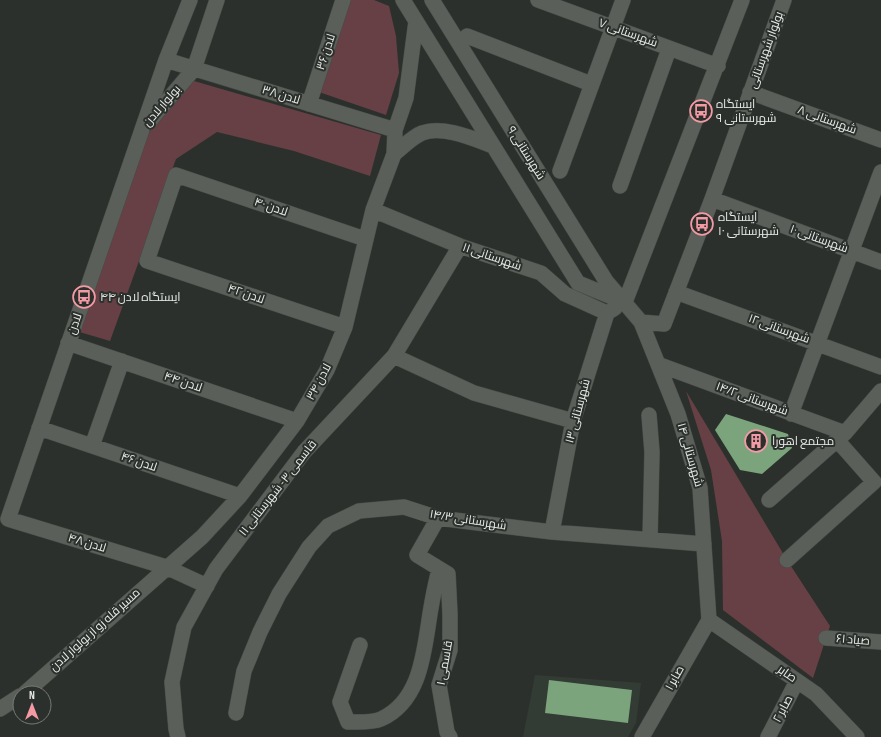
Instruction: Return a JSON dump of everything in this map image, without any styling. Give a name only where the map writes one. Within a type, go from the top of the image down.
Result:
[{"type":"street","name":"بولوار لادن","points":[[142,130],[166,60],[190,0]]},
{"type":"street","name":"بولوار لادن","points":[[142,130],[194,69],[217,0]]},
{"type":"street","name":"لادن ۳۶","points":[[309,104],[343,0]]},
{"type":"street","points":[[403,0],[578,283],[625,302]]},
{"type":"street","name":"شهرستانی ۹","points":[[432,0],[606,281],[641,322]]},
{"type":"street","name":"شهرستانی ۷","points":[[538,0],[718,66]]},
{"type":"street","points":[[560,171],[623,0]]},
{"type":"street","points":[[607,313],[625,302],[718,66],[742,0]]},
{"type":"street","name":"بولوار شهرستانی","points":[[641,322],[664,324],[712,199],[784,0]]},
{"type":"street","points":[[394,154],[395,130],[406,98],[416,21]]},
{"type":"street","points":[[467,36],[591,84]]},
{"type":"street","points":[[620,186],[669,48]]},
{"type":"street","name":"لادن ۳۸","points":[[166,60],[395,130]]},
{"type":"street","name":"شهرستانی ۸","points":[[750,92],[881,140]]},
{"type":"street","name":"لادن","points":[[8,519],[142,130]]},
{"type":"street","points":[[394,154],[423,132],[458,133],[493,146]]},
{"type":"street","name":"لادن ۳۴","points":[[166,567],[202,537],[240,496],[297,421],[326,370],[345,327],[372,210],[394,154]]},
{"type":"street","points":[[791,414],[881,172]]},
{"type":"street","name":"لادن ۴۰","points":[[147,260],[176,175],[365,238]]},
{"type":"street","name":"شهرستانی ۱۰","points":[[712,199],[881,262]]},
{"type":"street","name":"شهرستانی ۱۱","points":[[372,210],[460,246],[541,274],[565,294],[607,313]]},
{"type":"street","name":"قاسمی ۳- شهرستانی ۱۱","points":[[178,737],[172,682],[184,627],[216,569],[246,526],[304,452],[394,356],[460,246]]},
{"type":"street","name":"لادن ۴۲","points":[[147,260],[345,327]]},
{"type":"street","name":"شهرستانی ۱۲","points":[[676,292],[881,367]]},
{"type":"street","name":"شهرستانی ۱۳","points":[[552,532],[573,421],[607,313]]},
{"type":"street","name":"شهرستانی ۱۴","points":[[641,322],[660,365],[678,414],[700,488],[708,620]]},
{"type":"street","name":"لادن ۴۴","points":[[68,343],[297,421]]},
{"type":"street","points":[[394,356],[474,393],[573,421]]},
{"type":"street","points":[[92,446],[122,361]]},
{"type":"street","name":"شهرستانی ۱۴/۲","points":[[660,365],[791,414],[841,436]]},
{"type":"street","points":[[770,500],[841,436],[881,392]]},
{"type":"street","points":[[649,415],[652,452],[650,540]]},
{"type":"street","name":"لادن ۴۶","points":[[39,428],[240,496]]},
{"type":"street","points":[[787,560],[874,482],[841,436]]},
{"type":"street","name":"شهرستانی ۱۴/۳","points":[[236,713],[244,671],[260,632],[279,594],[309,547],[328,526],[359,511],[404,507],[438,518],[552,532],[704,544]]},
{"type":"street","points":[[360,645],[340,702],[348,722],[380,720],[400,707],[412,688],[424,659],[431,607],[439,569],[417,555],[438,518]]},
{"type":"street","name":"لادن ۴۸","points":[[8,519],[166,567],[207,586]]},
{"type":"street","name":"مسیر قله زو از بولوار لادن","points":[[34,685],[166,567]]},
{"type":"street","name":"قاسمی ۱","points":[[439,569],[448,574],[450,650],[439,685],[447,732],[450,737]]},
{"type":"street","name":"صابر","points":[[708,620],[816,694],[857,737]]},
{"type":"street","name":"صابر ۱","points":[[642,737],[708,620]]},
{"type":"street","name":"صیاد ۶۱","points":[[826,638],[881,642]]},
{"type":"street","name":"صابر ۲","points":[[768,737],[797,681]]},
{"type":"street","points":[[0,709],[12,701]]},
{"type":"shaded area","points":[[347,0],[374,0],[389,6],[396,36],[399,73],[386,115],[316,91]]},
{"type":"shaded area","points":[[194,81],[381,135],[370,176],[294,151],[217,132],[176,159],[110,341],[76,331],[136,155],[163,109]]},
{"type":"shaded area","points":[[686,391],[787,560],[830,626],[813,678],[723,610],[722,541],[711,470]]},
{"type":"shaded area","points":[[535,675],[641,683],[636,723],[628,737],[523,737]]},
{"type":"building","name":"مجتمع اهورا","points":[[726,414],[788,434],[792,448],[762,474],[740,470],[715,430]]},
{"type":"building","points":[[549,680],[632,690],[628,723],[545,713]]},
{"type":"place","name":"ایستگاه شهرستانی ۹","points":[[701,111]]},
{"type":"place","name":"ایستگاه شهرستانی ۱۰","points":[[702,224]]},
{"type":"place","name":"ایستگاه لادن ۴۴","points":[[84,297]]},
{"type":"place","name":"مجتمع اهورا","points":[[756,441]]}]
